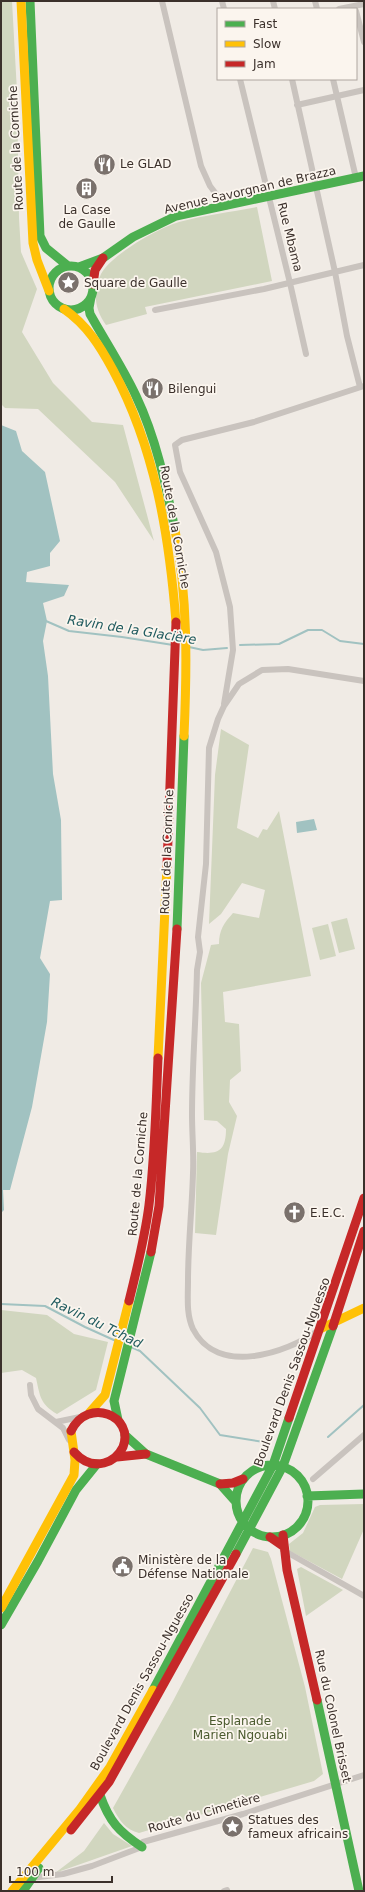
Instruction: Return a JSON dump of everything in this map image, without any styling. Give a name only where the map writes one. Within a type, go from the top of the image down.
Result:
[{"type":"main road","name":"Route de la Corniche","points":[[21,1],[32,243],[37,260],[54,302],[81,320],[117,374],[157,466],[178,629],[163,923],[154,1152],[149,1205],[142,1254],[115,1378],[114,1401],[118,1420]]},
{"type":"main road","name":"Route de la Corniche","points":[[30,1],[40,236],[46,248],[68,266]]},
{"type":"main road","name":"Avenue Savorgnan de Brazza","points":[[80,267],[103,258],[133,237],[176,216],[360,177]]},
{"type":"main road","name":"Avenue Savorgnan de Brazza","points":[[92,293],[95,270],[103,258]]},
{"type":"main road","points":[[49,291],[49,283],[52,276],[57,271],[68,266],[80,267]]},
{"type":"main road","name":"Route de la Corniche","points":[[80,267],[89,276],[92,293],[88,308],[90,314],[134,391],[142,410],[176,531],[186,618],[187,666],[175,976],[159,1206],[152,1248],[115,1378],[105,1395],[90,1412]]},
{"type":"main road","points":[[64,309],[72,310],[80,308],[86,304],[92,293]]},
{"type":"main road","name":"Boulevard Denis Sassou-Nguesso","points":[[23,1891],[31,1878],[100,1795],[152,1706],[246,1526],[273,1465],[364,1198]]},
{"type":"main road","name":"Boulevard Denis Sassou-Nguesso","points":[[12,1891],[80,1809],[110,1767],[246,1526],[283,1466],[335,1321],[364,1231]]},
{"type":"main road","points":[[320,1330],[335,1321],[364,1308]]},
{"type":"main road","points":[[1,1608],[74,1475],[75,1465],[74,1452],[70,1441],[71,1432],[74,1423],[90,1412],[101,1412],[111,1415],[118,1420],[125,1435],[146,1454],[220,1484],[236,1502]]},
{"type":"main road","points":[[117,1457],[124,1446],[125,1435]]},
{"type":"main road","points":[[74,1452],[80,1459],[87,1463],[98,1464]]},
{"type":"main road","points":[[1,1625],[50,1540],[79,1483],[87,1473],[98,1464],[117,1457],[146,1454]]},
{"type":"main road","points":[[262,1466],[283,1466],[292,1471],[305,1486],[307,1496],[305,1515],[296,1527],[284,1535],[270,1537],[259,1535],[246,1526],[238,1513],[236,1502],[237,1490],[243,1479],[251,1471],[262,1466]]},
{"type":"main road","points":[[220,1484],[233,1483],[243,1479]]},
{"type":"main road","points":[[307,1496],[364,1494]]},
{"type":"main road","name":"Rue du Colonel Brisset","points":[[284,1535],[283,1548],[302,1626],[359,1891]]},
{"type":"main road","points":[[270,1537],[283,1548]]},
{"type":"main road","points":[[100,1795],[105,1811],[112,1823],[125,1836],[142,1847]]},
{"type":"street","points":[[162,1],[201,166],[210,186],[226,206]]},
{"type":"street","points":[[355,7],[364,4]]},
{"type":"street","points":[[357,15],[364,42]]},
{"type":"street","name":"Rue Mbama","points":[[240,80],[306,354]]},
{"type":"street","points":[[224,706],[233,645],[230,607],[216,552],[180,472],[175,445],[182,440],[259,420],[362,387],[351,352],[335,272],[292,80]]},
{"type":"street","points":[[334,80],[337,96],[360,177]]},
{"type":"street","points":[[297,105],[364,90]]},
{"type":"street","points":[[155,310],[290,283],[364,265]]},
{"type":"street","points":[[320,1330],[307,1339],[284,1348],[255,1356],[233,1357],[213,1349],[203,1341],[194,1329],[189,1316],[188,1257],[193,1172],[192,1115],[200,952],[198,937],[206,864],[209,748],[218,719],[224,706],[239,684],[262,670],[288,669],[364,681]]},
{"type":"street","points":[[30,1385],[31,1395],[38,1410],[63,1428],[70,1441]]},
{"type":"street","points":[[56,1422],[81,1417]]},
{"type":"street","points":[[313,1479],[364,1435]]},
{"type":"street","points":[[283,1548],[364,1596]]},
{"type":"street","name":"Route du Cimetière","points":[[31,1878],[63,1874],[85,1868],[142,1847],[143,1842],[243,1814],[364,1775]]},
{"type":"green space","points":[[1,1],[12,1],[17,92],[21,252],[37,289],[22,332],[53,383],[92,422],[123,425],[154,541],[115,482],[38,409],[5,408],[1,404]]},
{"type":"green space","points":[[257,207],[272,281],[145,307],[147,314],[106,325],[97,307],[96,287],[101,274],[114,259],[136,243],[170,225],[208,215]]},
{"type":"green space","points":[[221,729],[249,745],[237,828],[258,838],[263,829],[267,830],[279,811],[311,976],[223,992],[225,1022],[239,1024],[241,1071],[230,1080],[229,1102],[237,1116],[228,1154],[216,1235],[195,1233],[197,1152],[210,1153],[219,1150],[222,1147],[226,1136],[226,1129],[217,1121],[204,1120],[201,983],[211,945],[219,944],[221,931],[225,924],[233,913],[259,918],[265,890],[242,883],[221,914],[209,924],[215,775]]},
{"type":"green space","points":[[347,918],[355,949],[339,953],[331,922]]},
{"type":"green space","points":[[328,924],[336,956],[320,960],[312,928]]},
{"type":"green space","points":[[1,1310],[47,1315],[74,1334],[108,1342],[96,1390],[57,1414],[44,1403],[36,1378],[22,1370],[1,1373]]},
{"type":"green space","points":[[364,1504],[364,1529],[342,1579],[290,1551],[289,1544],[303,1533],[315,1507],[320,1505]]},
{"type":"green space","name":"Esplanade Marien Ngouabi","points":[[253,1548],[268,1552],[271,1559],[305,1687],[323,1774],[314,1781],[139,1833],[134,1832],[123,1824],[113,1808],[173,1701]]},
{"type":"green space","points":[[301,1567],[343,1590],[306,1616],[297,1569]]},
{"type":"green space","points":[[104,1823],[113,1834],[132,1846],[55,1873],[84,1851]]},
{"type":"water","points":[[1,425],[16,431],[22,451],[45,472],[60,541],[50,553],[50,566],[27,572],[26,582],[69,585],[64,596],[43,603],[47,621],[43,641],[48,676],[53,774],[61,820],[62,900],[50,901],[40,958],[50,974],[47,1022],[32,1107],[10,1190],[3,1190],[4,1210],[1,1213]]},
{"type":"water","points":[[314,819],[317,830],[297,833],[296,822]]},
{"type":"waterway","name":"Ravin de la Glacière","points":[[46,621],[69,631],[173,645]]},
{"type":"waterway","name":"Ravin de la Glacière","points":[[240,645],[279,644],[308,630],[322,630],[340,641],[364,644]]},
{"type":"waterway","name":"Ravin de la Glacière","points":[[189,647],[203,650],[227,648]]},
{"type":"waterway","name":"Ravin du Tchad","points":[[1,1304],[45,1306],[116,1341]]},
{"type":"waterway","name":"Ravin du Tchad","points":[[131,1347],[140,1351],[200,1408],[220,1435],[270,1443]]},
{"type":"waterway","name":"Ravin du Tchad","points":[[328,1437],[364,1405]]},
{"type":"traffic: fast","points":[[30,1],[40,236],[46,248],[68,266]]},
{"type":"traffic: fast","points":[[79,267],[103,258],[133,237],[176,216],[364,176]]},
{"type":"traffic: fast","points":[[71,266],[83,270],[89,276],[93,288],[89,300],[83,306],[71,310],[59,306],[53,300],[49,288],[53,276],[59,270],[71,266]]},
{"type":"traffic: fast","points":[[91,297],[89,308],[90,314],[131,386],[149,428],[164,479],[175,530]]},
{"type":"traffic: fast","points":[[177,929],[184,736]]},
{"type":"traffic: fast","points":[[118,1420],[114,1401],[151,1252]]},
{"type":"traffic: fast","points":[[236,1554],[283,1466],[333,1326]]},
{"type":"traffic: fast","points":[[153,1690],[273,1465],[289,1418]]},
{"type":"traffic: fast","points":[[125,1435],[146,1454],[220,1484],[236,1502]]},
{"type":"traffic: fast","points":[[1,1625],[38,1561],[76,1490],[97,1464]]},
{"type":"traffic: fast","points":[[272,1465],[292,1471],[302,1481],[308,1501],[302,1521],[292,1531],[272,1537],[252,1531],[242,1521],[236,1501],[242,1481],[252,1471],[272,1465]]},
{"type":"traffic: fast","points":[[307,1496],[364,1494]]},
{"type":"traffic: fast","points":[[317,1700],[359,1891]]},
{"type":"traffic: fast","points":[[100,1795],[111,1819],[121,1831],[142,1847]]},
{"type":"traffic: fast","points":[[23,1891],[39,1868]]},
{"type":"traffic: slow","points":[[21,1],[33,243],[37,260],[49,291]]},
{"type":"traffic: slow","points":[[64,309],[80,322],[92,336],[103,353],[113,370],[140,430],[158,492],[169,556],[176,622]]},
{"type":"traffic: slow","points":[[175,530],[182,581],[186,633],[184,736]]},
{"type":"traffic: slow","points":[[158,1058],[167,866]]},
{"type":"traffic: slow","points":[[90,1412],[105,1395],[129,1301]]},
{"type":"traffic: slow","points":[[320,1329],[364,1308]]},
{"type":"traffic: slow","points":[[1,1608],[74,1475],[75,1460],[71,1431]]},
{"type":"traffic: slow","points":[[12,1891],[80,1809],[110,1767],[153,1690]]},
{"type":"traffic: jam","points":[[93,284],[95,270],[103,258]]},
{"type":"traffic: jam","points":[[167,866],[176,622]]},
{"type":"traffic: jam","points":[[151,1252],[159,1206],[177,929]]},
{"type":"traffic: jam","points":[[129,1301],[138,1265],[149,1205],[154,1150],[158,1058]]},
{"type":"traffic: jam","points":[[289,1418],[364,1198]]},
{"type":"traffic: jam","points":[[333,1326],[364,1231]]},
{"type":"traffic: jam","points":[[71,1431],[79,1420],[88,1414],[98,1413],[108,1414],[116,1419],[122,1426],[125,1436],[123,1447],[119,1453],[104,1463],[95,1464],[88,1462],[80,1458],[74,1452]]},
{"type":"traffic: jam","points":[[117,1457],[146,1454]]},
{"type":"traffic: jam","points":[[220,1484],[233,1483],[243,1479]]},
{"type":"traffic: jam","points":[[283,1535],[287,1570],[317,1700]]},
{"type":"traffic: jam","points":[[270,1537],[283,1546]]},
{"type":"traffic: jam","points":[[71,1830],[109,1782],[236,1554]]},
{"type":"place","name":"Le GLAD","points":[[105,164]]},
{"type":"place","name":"La Case de Gaulle","points":[[87,189]]},
{"type":"place","name":"Square de Gaulle","points":[[68,283]]},
{"type":"place","name":"Bilengui","points":[[152,389]]},
{"type":"place","name":"E.E.C.","points":[[294,1213]]},
{"type":"place","name":"Ministère de la Défense Nationale","points":[[123,1567]]},
{"type":"place","name":"Statues des fameux africains","points":[[232,1827]]}]
